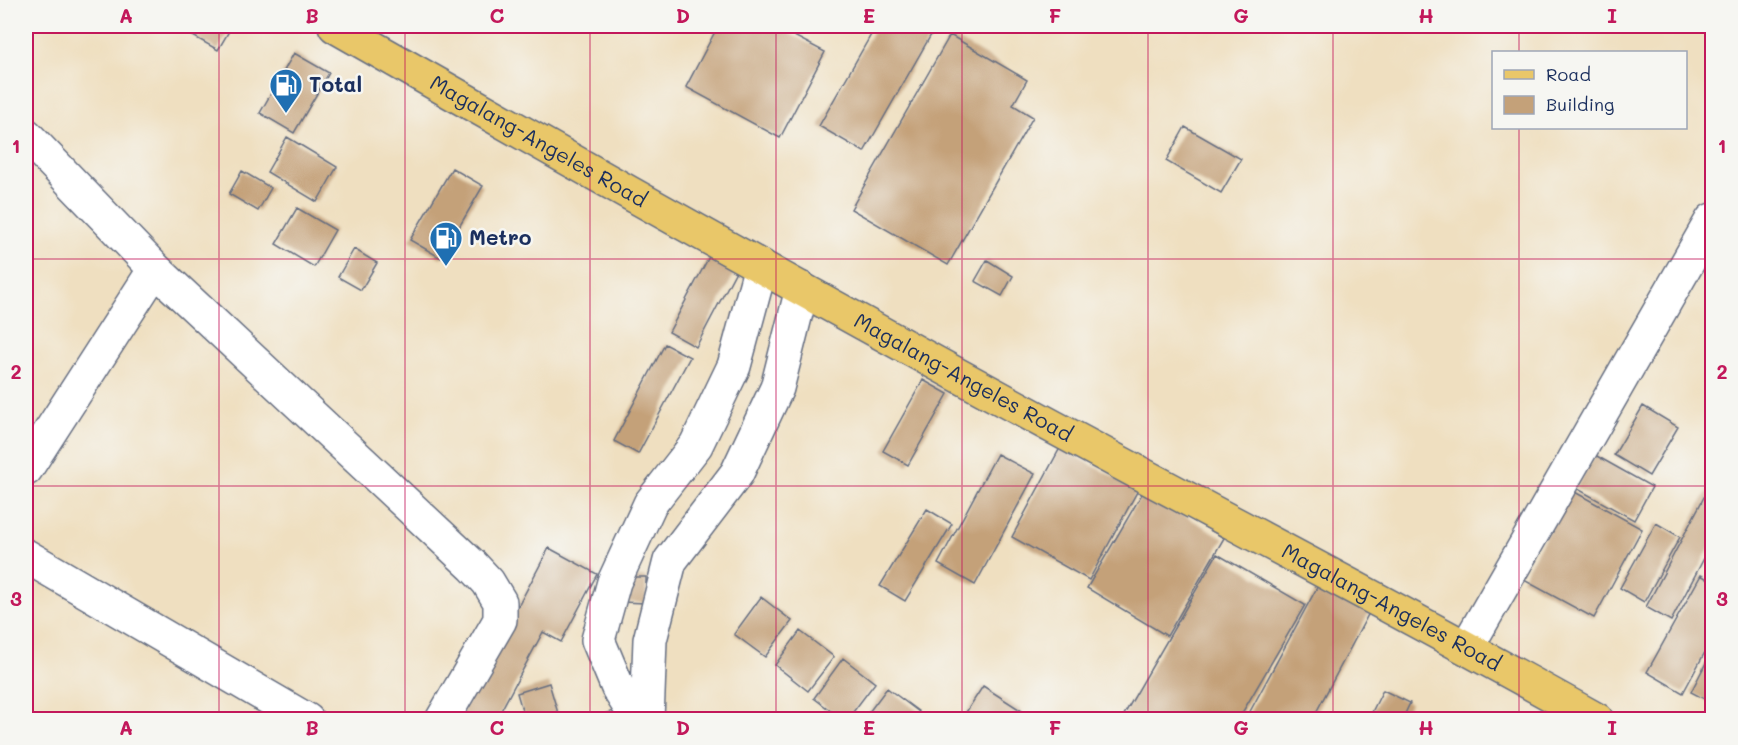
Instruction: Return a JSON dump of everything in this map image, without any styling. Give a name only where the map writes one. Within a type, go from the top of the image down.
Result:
[{"type":"main road","name":"Magalang-Angeles Road","points":[[336,26],[802,289],[1029,414],[1467,647],[1597,720]]},
{"type":"street","points":[[26,135],[155,269],[369,467],[488,582],[500,602],[500,620],[442,720]]},
{"type":"street","points":[[1467,647],[1713,220]]},
{"type":"street","points":[[638,720],[618,688],[598,640],[614,582],[650,504],[696,445],[734,366],[761,266]]},
{"type":"street","points":[[26,469],[155,269]]},
{"type":"street","points":[[647,720],[650,640],[670,561],[737,472],[777,388],[802,289]]},
{"type":"street","points":[[630,546],[670,561]]},
{"type":"street","points":[[26,556],[307,720]]},
{"type":"building","points":[[175,26],[232,26],[218,50]]},
{"type":"building","points":[[718,26],[775,26],[825,52],[780,138],[686,87]]},
{"type":"building","points":[[876,26],[936,26],[864,152],[819,126]]},
{"type":"building","points":[[950,35],[1027,80],[1013,105],[1033,117],[948,265],[851,209]]},
{"type":"building","points":[[294,53],[329,73],[294,133],[260,113]]},
{"type":"building","points":[[1185,127],[1241,159],[1221,193],[1166,161]]},
{"type":"building","points":[[287,137],[337,167],[317,202],[267,172]]},
{"type":"building","points":[[452,168],[483,186],[441,258],[410,240]]},
{"type":"building","points":[[242,171],[271,188],[258,211],[229,194]]},
{"type":"building","points":[[297,208],[335,230],[314,267],[276,244]]},
{"type":"building","points":[[354,249],[377,263],[361,290],[338,277]]},
{"type":"building","points":[[710,255],[737,269],[696,347],[669,332]]},
{"type":"building","points":[[987,260],[1013,276],[1002,296],[975,281]]},
{"type":"building","points":[[665,344],[690,357],[638,454],[614,441]]},
{"type":"building","points":[[923,380],[948,394],[908,465],[883,451]]},
{"type":"building","points":[[1643,406],[1678,427],[1649,476],[1614,455]]},
{"type":"building","points":[[1060,448],[1138,490],[1089,580],[1012,537]]},
{"type":"building","points":[[997,454],[1035,474],[975,585],[938,564]]},
{"type":"building","points":[[1595,455],[1652,487],[1634,520],[1576,488]]},
{"type":"building","points":[[1712,482],[1712,543],[1671,621],[1646,607]]},
{"type":"building","points":[[1571,490],[1642,529],[1594,618],[1522,579]]},
{"type":"building","points":[[1143,492],[1224,538],[1167,636],[1087,588]]},
{"type":"building","points":[[927,509],[952,524],[905,601],[880,586]]},
{"type":"building","points":[[1656,523],[1680,537],[1644,602],[1620,588]]},
{"type":"building","points":[[549,548],[597,574],[561,642],[543,632],[496,720],[458,720]]},
{"type":"building","points":[[1217,554],[1305,605],[1238,720],[1121,720]]},
{"type":"building","points":[[1701,575],[1712,582],[1712,639],[1683,693],[1647,672]]},
{"type":"building","points":[[620,577],[646,577],[646,603],[620,602]]},
{"type":"building","points":[[1320,582],[1371,609],[1312,720],[1251,720],[1247,717]]},
{"type":"building","points":[[761,597],[792,621],[765,657],[734,634]]},
{"type":"building","points":[[800,631],[834,657],[808,691],[775,665]]},
{"type":"building","points":[[1712,651],[1712,703],[1691,692]]},
{"type":"building","points":[[843,658],[875,683],[847,720],[843,720],[814,698]]},
{"type":"building","points":[[549,683],[560,720],[525,720],[517,693]]},
{"type":"building","points":[[983,686],[1022,711],[1016,720],[961,720]]},
{"type":"building","points":[[887,688],[919,712],[913,720],[863,720]]},
{"type":"building","points":[[1383,690],[1410,703],[1402,720],[1368,720]]},
{"type":"building","points":[[620,709],[623,720],[588,720],[588,719]]},
{"type":"place","name":"Total","points":[[286,114]]},
{"type":"place","name":"Metro","points":[[446,267]]}]
